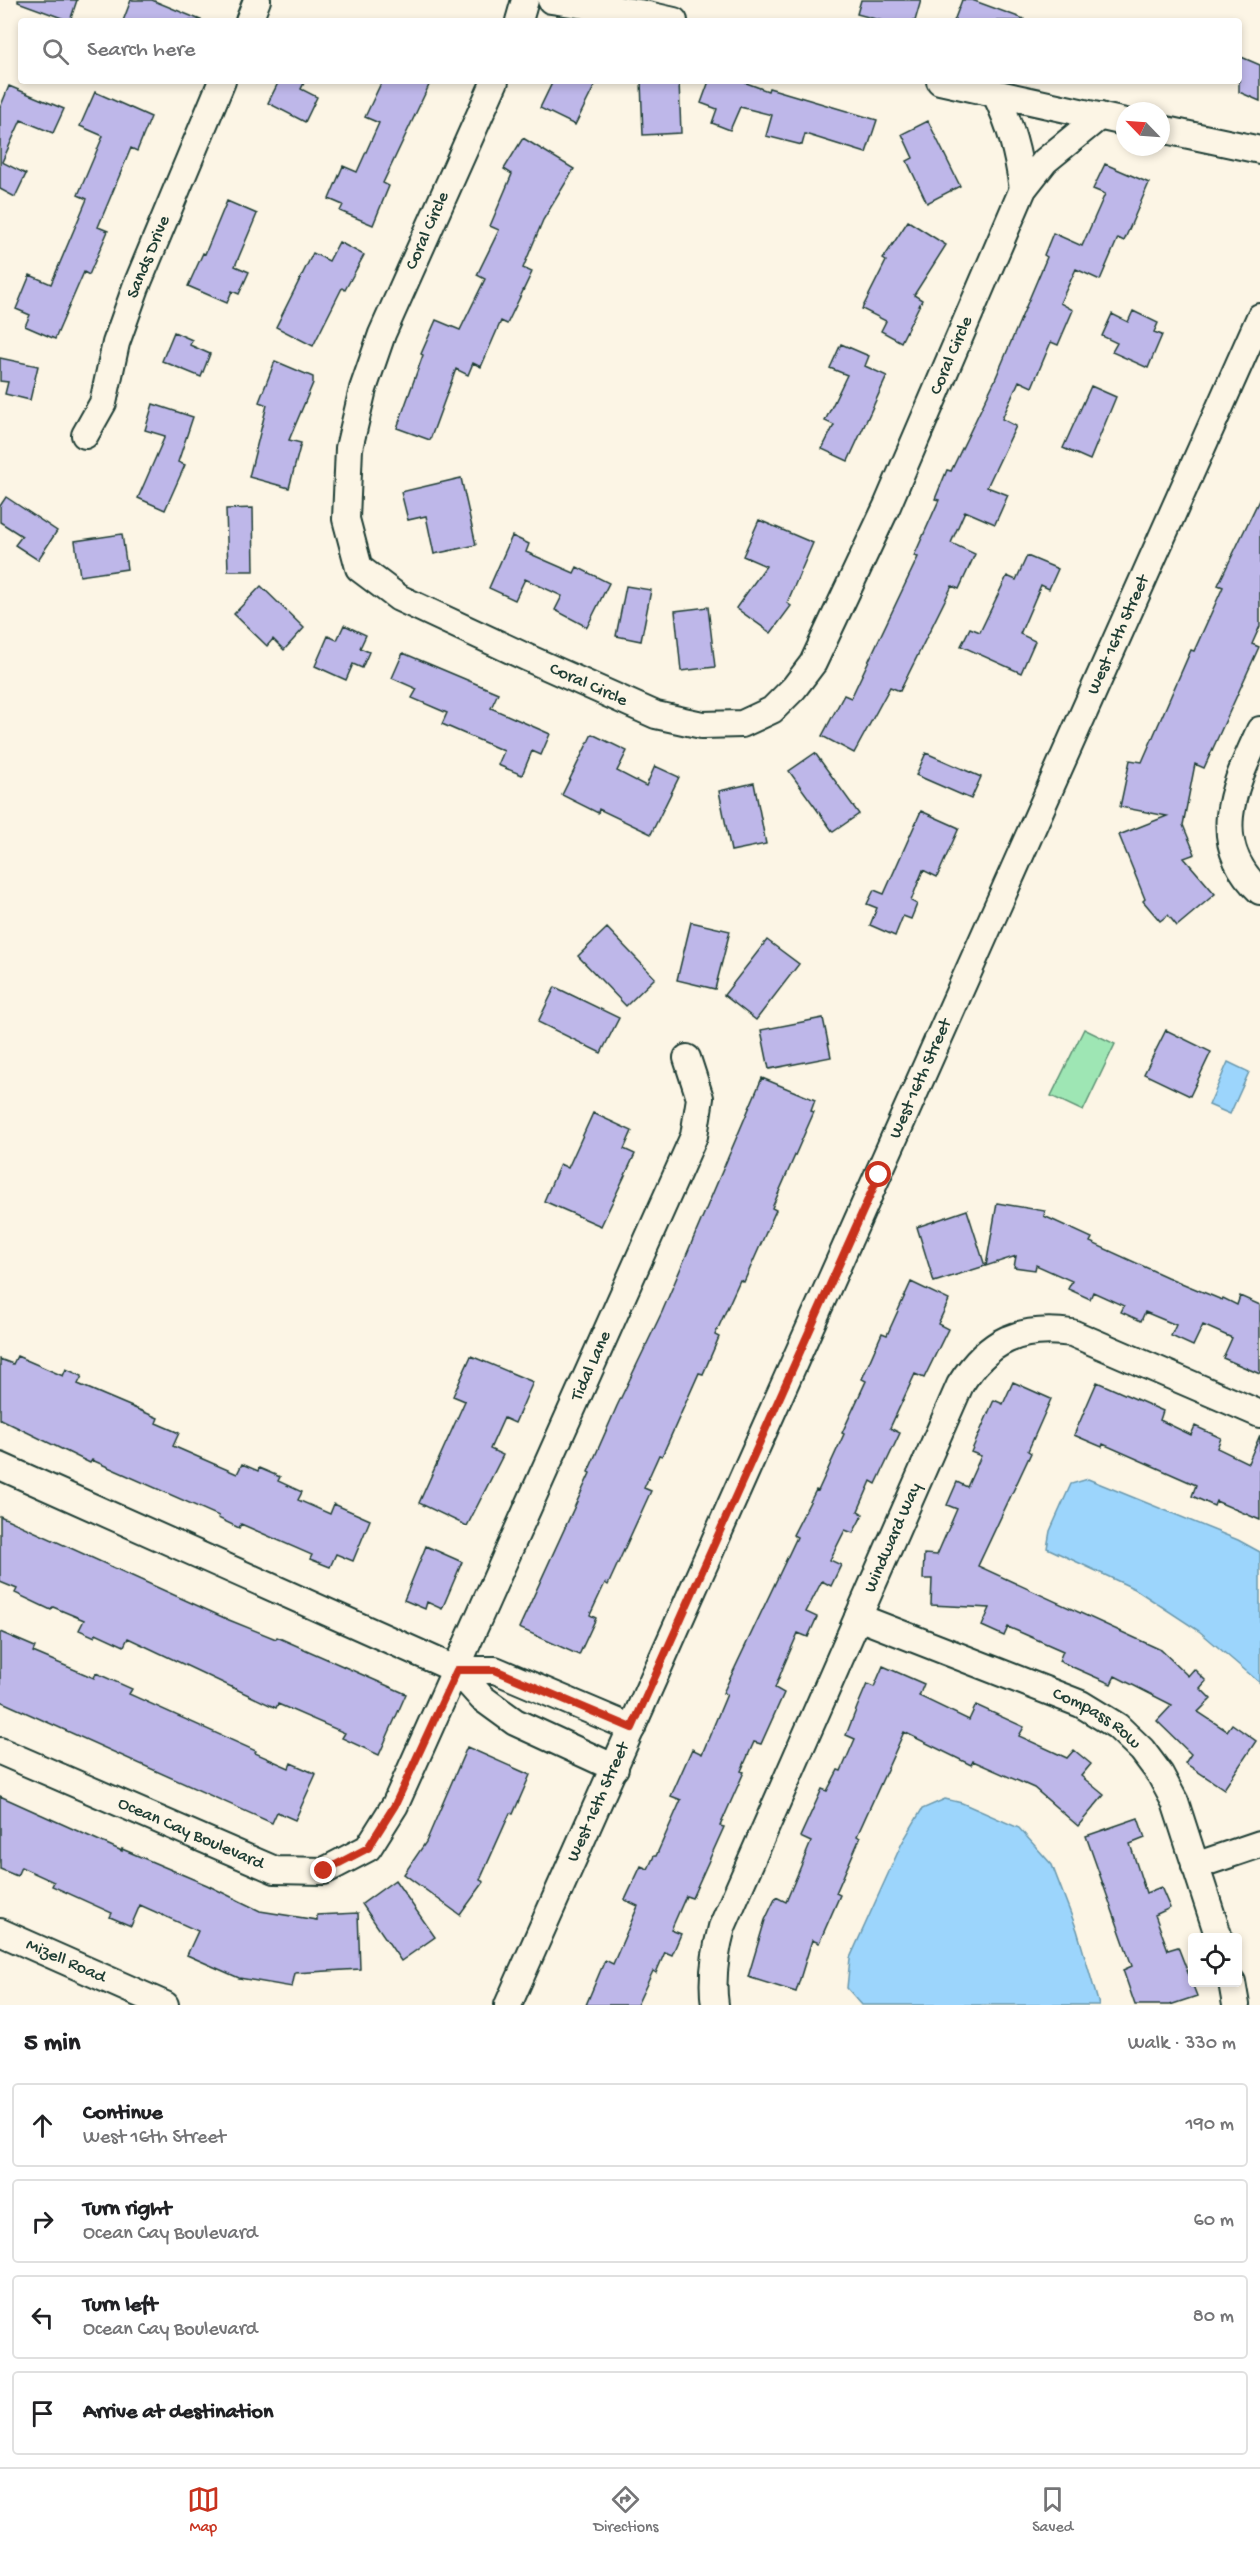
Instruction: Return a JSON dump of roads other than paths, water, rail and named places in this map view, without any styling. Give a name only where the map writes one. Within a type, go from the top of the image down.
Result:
[{"type":"street","points":[[250,18],[257,0]]},
{"type":"street","points":[[520,18],[525,0]]},
{"type":"street","points":[[551,0],[661,18]]},
{"type":"street","name":"Sands Drive","points":[[86,435],[103,403],[116,343],[136,287],[221,84]]},
{"type":"street","name":"Coral Circle","points":[[494,84],[382,334],[363,388],[349,448],[346,519],[359,568],[399,598],[528,658],[656,715],[702,725],[742,724],[772,710],[794,688],[813,663],[887,506],[1023,189],[1045,161],[1100,116]]},
{"type":"street","points":[[954,84],[1116,120]]},
{"type":"street","points":[[995,93],[1017,147],[1023,189]]},
{"type":"street","points":[[1170,131],[1260,150]]},
{"type":"street","name":"West 16th Street","points":[[508,2005],[1260,317]]},
{"type":"street","points":[[1260,730],[1236,784],[1228,824],[1233,854],[1247,879],[1260,891]]},
{"type":"street","name":"Tidal Lane","points":[[457,1670],[694,1136],[699,1098],[687,1058]]},
{"type":"street","name":"Windward Way","points":[[715,2005],[714,1956],[722,1927],[960,1384],[972,1365],[988,1350],[1006,1339],[1025,1333],[1047,1330],[1072,1334],[1260,1414]]},
{"type":"street","points":[[0,1466],[457,1670],[495,1670],[632,1728]]},
{"type":"street","name":"Compass Row","points":[[858,1617],[1081,1704],[1117,1726],[1142,1750],[1160,1774],[1175,1802],[1217,1933]]},
{"type":"street","points":[[457,1670],[482,1698],[515,1722],[615,1768]]},
{"type":"street","name":"Ocean Cay Boulevard","points":[[0,1751],[275,1870],[324,1871],[368,1848],[395,1805],[457,1670]]},
{"type":"street","points":[[496,1708],[511,1677]]},
{"type":"street","points":[[1196,1866],[1260,1844]]},
{"type":"street","name":"Mizell Road","points":[[0,1932],[165,2005]]},
{"type":"street","points":[[1233,1987],[1236,2005]]},
{"type":"water","points":[[1228,1062],[1249,1072],[1230,1114],[1209,1105]]},
{"type":"water","points":[[1088,1479],[1238,1540],[1260,1552],[1260,1683],[1199,1631],[1135,1589],[1047,1548],[1050,1531],[1071,1484]]},
{"type":"water","points":[[945,1799],[962,1803],[1019,1828],[1052,1865],[1077,1930],[1099,2005],[862,2005],[847,1988],[850,1958],[902,1843],[922,1809]]}]
